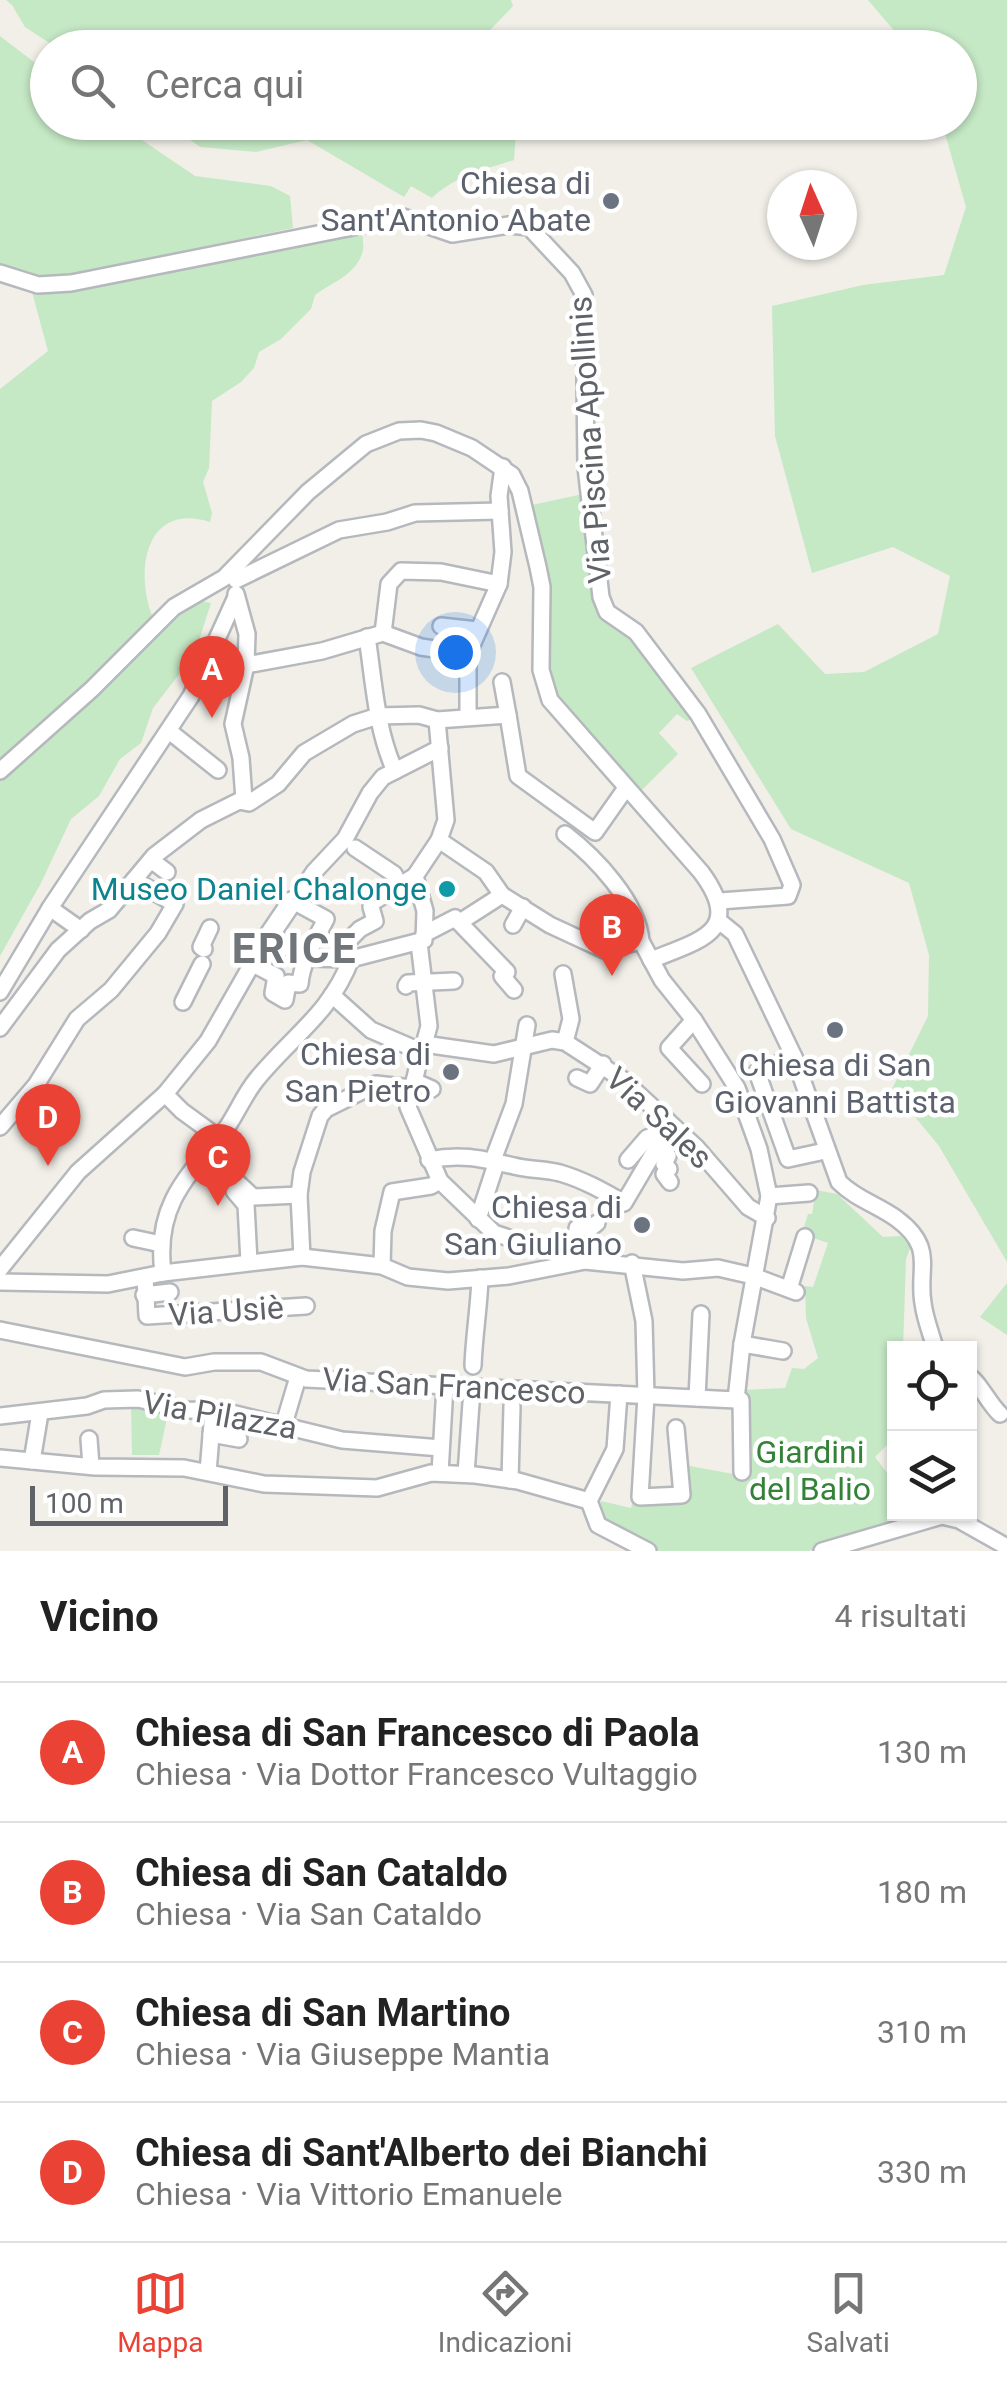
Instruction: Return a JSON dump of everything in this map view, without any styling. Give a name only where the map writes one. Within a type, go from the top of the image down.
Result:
[{"type":"street","name":"Via Piscina Apollinis","points":[[0,272],[38,285],[71,283],[403,217],[452,234],[509,225],[529,227],[539,234],[581,285],[586,467],[601,598],[607,612],[636,632],[698,714],[772,839],[792,885],[788,896],[720,901]]},
{"type":"street","points":[[0,992],[50,908],[192,696],[222,631],[232,581],[308,492],[381,436],[421,430],[472,448],[512,475],[520,491],[538,567],[544,685],[550,700],[701,872],[720,901],[719,921],[694,943],[651,960]]},
{"type":"street","points":[[468,717],[468,654],[499,584],[502,552],[498,496],[503,467]]},
{"type":"street","points":[[0,770],[92,688],[174,607],[340,530],[414,513],[500,511]]},
{"type":"street","points":[[395,771],[385,749],[378,716],[375,635],[389,584],[401,571],[441,572],[499,584]]},
{"type":"street","points":[[232,581],[247,634],[246,665],[233,724],[241,758],[244,800]]},
{"type":"street","points":[[441,626],[477,630]]},
{"type":"street","points":[[246,665],[322,651],[375,635],[468,654]]},
{"type":"street","points":[[502,682],[518,776],[595,832],[626,788]]},
{"type":"street","points":[[244,800],[249,803],[278,784],[304,753],[353,724],[378,716],[437,720],[508,714]]},
{"type":"street","points":[[170,1272],[158,1239],[183,1180],[211,1147],[254,1083],[316,1020],[332,996],[360,928],[375,921],[373,902],[401,888],[419,871],[440,840],[446,820],[437,720]]},
{"type":"street","points":[[169,731],[215,774],[241,758]]},
{"type":"street","points":[[0,1269],[8,1264],[46,1197],[165,1094],[221,1021],[252,964],[314,872],[349,843],[370,793],[383,777],[440,748]]},
{"type":"street","points":[[0,1028],[58,950],[108,910],[151,860],[201,820],[244,800]]},
{"type":"street","points":[[566,834],[594,856],[631,912],[662,980],[694,1020],[745,1106],[759,1150],[769,1196],[742,1344],[736,1400],[741,1400],[742,1472]]},
{"type":"street","points":[[440,840],[486,872],[502,895],[604,950],[641,941]]},
{"type":"street","points":[[349,843],[394,874],[401,888]]},
{"type":"street","points":[[408,855],[419,871],[424,906],[414,985],[428,1016],[408,1107],[440,1181],[494,1233],[549,1261]]},
{"type":"street","points":[[151,860],[167,872]]},
{"type":"street","points":[[0,1127],[36,1085],[86,1009],[111,990],[158,934],[175,904],[134,880]]},
{"type":"street","points":[[459,921],[502,895]]},
{"type":"street","points":[[292,900],[296,902],[326,919],[284,978],[281,999],[273,992],[276,976],[249,962],[292,900]]},
{"type":"street","points":[[513,925],[523,907]]},
{"type":"street","points":[[50,908],[82,930]]},
{"type":"street","points":[[271,938],[301,955],[349,950],[421,940],[455,918],[507,972],[502,976],[514,990]]},
{"type":"street","points":[[719,921],[735,934],[792,1053],[839,1182],[851,1194],[898,1220],[916,1237],[924,1267],[922,1300],[932,1341]]},
{"type":"street","points":[[183,1002],[210,928]]},
{"type":"street","points":[[302,1257],[298,1195],[308,1153],[326,1108],[418,1065],[494,1054],[552,1040],[565,1042],[572,1019],[562,974]]},
{"type":"street","points":[[414,985],[454,980]]},
{"type":"street","points":[[332,996],[418,1065],[432,1090]]},
{"type":"street","points":[[694,1020],[669,1048],[702,1084]]},
{"type":"street","points":[[527,1024],[538,1062]]},
{"type":"street","name":"Via Sales","points":[[565,1042],[603,1064],[660,1134],[696,1147],[748,1207],[766,1218]]},
{"type":"street","points":[[478,1219],[495,1161],[521,1106],[531,1046]]},
{"type":"street","points":[[792,1053],[757,1072],[788,1159],[826,1151]]},
{"type":"street","points":[[577,1078],[590,1084],[603,1064]]},
{"type":"street","points":[[165,1094],[211,1147],[225,1181],[246,1204],[248,1262]]},
{"type":"street","points":[[429,1160],[452,1155],[557,1172],[588,1182],[624,1204],[660,1134]]},
{"type":"street","points":[[628,1160],[647,1138],[660,1134]]},
{"type":"street","points":[[660,1134],[668,1156],[664,1164],[669,1169],[664,1174],[670,1182]]},
{"type":"street","points":[[222,1169],[253,1198],[298,1195]]},
{"type":"street","points":[[382,1266],[383,1231],[392,1192],[440,1181]]},
{"type":"street","points":[[769,1196],[809,1193]]},
{"type":"street","points":[[567,1245],[576,1246],[577,1228],[597,1223]]},
{"type":"street","points":[[0,1282],[75,1276],[145,1278],[302,1257],[382,1266],[408,1278],[424,1280],[480,1278],[549,1261],[632,1263],[684,1271],[718,1268],[793,1290],[805,1237]]},
{"type":"street","points":[[133,1238],[158,1239]]},
{"type":"street","points":[[632,1263],[644,1321],[646,1396],[640,1496],[682,1496],[676,1428]]},
{"type":"street","points":[[145,1278],[144,1296],[170,1292]]},
{"type":"street","points":[[466,1474],[480,1278]]},
{"type":"street","name":"Via Usiè","points":[[144,1296],[147,1316],[306,1306]]},
{"type":"street","points":[[698,1398],[701,1314]]},
{"type":"street","name":"Via San Francesco","points":[[0,1330],[186,1368],[214,1362],[261,1362],[298,1376],[736,1400]]},
{"type":"street","points":[[742,1344],[783,1350]]},
{"type":"street","points":[[284,1424],[298,1376]]},
{"type":"street","points":[[977,1382],[986,1400],[1000,1414]]},
{"type":"street","points":[[440,1473],[446,1386]]},
{"type":"street","points":[[618,1394],[615,1449],[589,1501],[594,1519],[604,1530],[648,1551]]},
{"type":"street","name":"Via Pilazza","points":[[0,1416],[128,1398],[284,1424],[342,1440],[441,1448]]},
{"type":"street","points":[[510,1480],[512,1406]]},
{"type":"street","points":[[208,1472],[214,1411]]},
{"type":"street","points":[[32,1461],[40,1413]]},
{"type":"street","points":[[212,1434],[239,1439]]},
{"type":"street","points":[[89,1439],[91,1466]]},
{"type":"street","points":[[0,1458],[91,1466],[184,1468],[264,1484],[376,1488],[413,1476],[466,1474],[510,1480],[589,1501]]},
{"type":"street","points":[[822,1551],[942,1516],[959,1520],[1007,1548]]},
{"type":"green space","points":[[6,0],[511,0],[513,6],[490,30],[30,30]]},
{"type":"green space","points":[[868,0],[1007,0],[1007,1262],[939,1146],[892,1089],[928,1016],[929,955],[909,883],[791,829],[691,668],[778,624],[825,674],[864,672],[938,634],[950,576],[893,547],[812,573],[775,436],[772,306],[863,285],[944,275],[966,207],[947,140],[977,140],[977,30],[894,30]]},
{"type":"green space","points":[[0,36],[30,59],[30,140],[142,140],[195,176],[271,186],[290,196],[293,228],[66,276],[37,277],[0,266]]},
{"type":"green space","points":[[190,140],[307,140],[256,152],[200,147]]},
{"type":"green space","points":[[307,140],[515,140],[514,160],[460,179],[432,198],[411,186],[404,197]]},
{"type":"green space","points":[[363,234],[363,250],[356,265],[315,295],[311,309],[281,339],[259,352],[254,368],[241,382],[212,401],[209,468],[203,482],[212,513],[210,522],[188,518],[171,522],[158,531],[146,562],[147,600],[153,618],[0,762],[0,389],[48,351],[32,292],[157,276]]},
{"type":"green space","points":[[583,494],[604,619],[627,633],[695,718],[687,721],[677,714],[659,733],[678,754],[639,793],[552,691],[547,664],[547,572],[532,505]]},
{"type":"green space","points":[[196,600],[211,603],[191,665],[153,708],[141,743],[120,759],[99,796],[71,819],[0,956],[0,777]]},
{"type":"green space","name":"Giardini del Balio","points":[[816,1190],[837,1194],[883,1237],[901,1236],[911,1246],[906,1259],[903,1341],[887,1341],[887,1445],[875,1457],[887,1473],[887,1521],[894,1521],[809,1551],[660,1551],[606,1525],[599,1508],[601,1501],[631,1508],[633,1501],[686,1501],[679,1464],[744,1476],[743,1390],[785,1388],[792,1368],[804,1369],[818,1358],[806,1318],[805,1286],[813,1287],[828,1243],[802,1234],[808,1214],[812,1214]]},
{"type":"green space","points":[[1007,1283],[1007,1335],[980,1317]]},
{"type":"green space","points":[[131,1402],[169,1409],[159,1455],[132,1455]]},
{"type":"place","name":"Chiesa di Sant'Antonio Abate","points":[[611,201]]},
{"type":"place","name":"Chiesa di San Francesco di Paola","points":[[212,718]]},
{"type":"place","name":"Museo Daniel Chalonge","points":[[447,889]]},
{"type":"place","name":"Chiesa di San Cataldo","points":[[612,976]]},
{"type":"place","name":"Chiesa di San Giovanni Battista","points":[[835,1030]]},
{"type":"place","name":"Chiesa di San Pietro","points":[[451,1072]]},
{"type":"place","name":"Chiesa di Sant'Alberto dei Bianchi","points":[[48,1166]]},
{"type":"place","name":"Chiesa di San Martino","points":[[218,1206]]},
{"type":"place","name":"Chiesa di San Giuliano","points":[[642,1225]]},
{"type":"district","name":"ERICE","points":[[295,948]]}]
